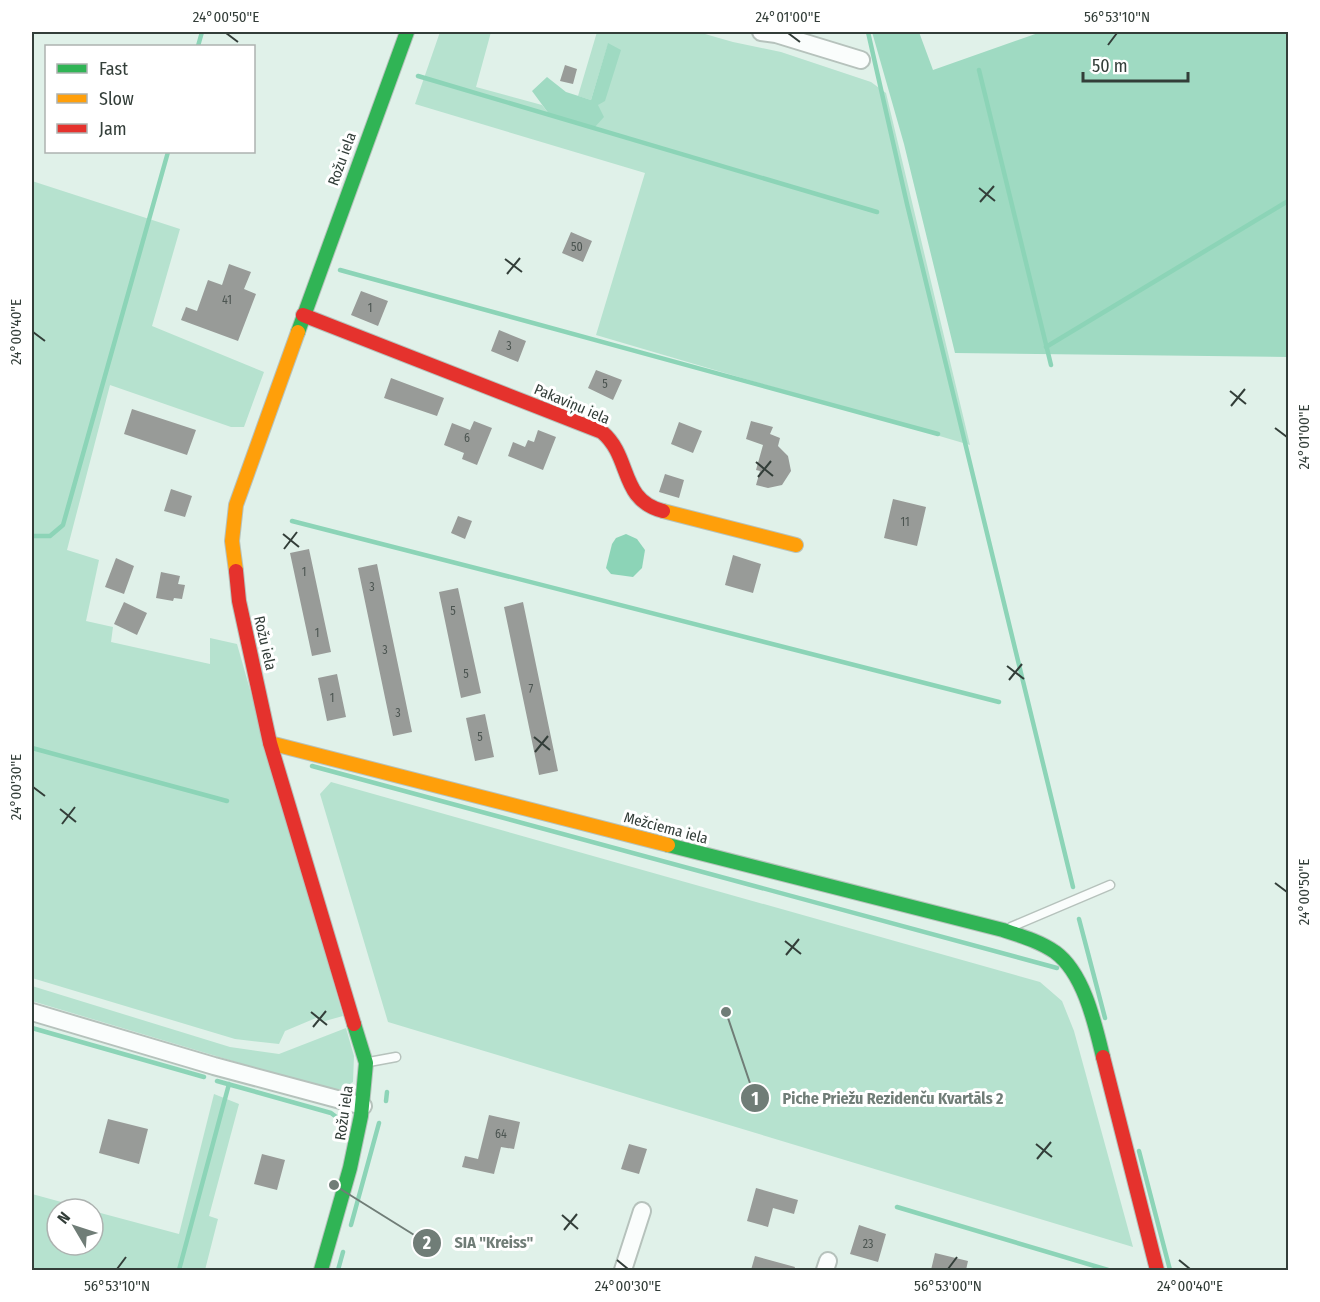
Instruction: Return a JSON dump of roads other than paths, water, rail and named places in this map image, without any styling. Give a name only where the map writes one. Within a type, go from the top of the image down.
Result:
[{"type":"street","name":"Rožu iela","points":[[321,1270],[356,1150],[363,1106],[366,1063],[270,743],[238,601],[232,541],[236,505],[407,32]]},
{"type":"street","points":[[761,32],[776,34],[861,60]]},
{"type":"street","name":"Pakaviņu iela","points":[[303,315],[602,432],[611,438],[618,448],[632,489],[639,500],[650,508],[796,545]]},
{"type":"street","name":"Mežciema iela","points":[[270,743],[1003,930],[1028,937],[1052,948],[1071,967],[1096,1029],[1157,1270]]},
{"type":"street","points":[[32,1012],[214,1066],[363,1106]]},
{"type":"street","points":[[623,1270],[642,1211]]},
{"type":"lane","points":[[1003,930],[1110,885]]},
{"type":"lane","points":[[366,1063],[396,1057]]},
{"type":"waterway","points":[[198,45],[202,32]]},
{"type":"waterway","points":[[868,32],[907,204],[1073,887]]},
{"type":"waterway","points":[[979,70],[1051,365]]},
{"type":"waterway","points":[[418,76],[877,212]]},
{"type":"waterway","points":[[32,536],[50,536],[63,525],[168,153]]},
{"type":"waterway","points":[[1046,347],[1288,201]]},
{"type":"waterway","points":[[340,270],[938,434]]},
{"type":"waterway","points":[[292,521],[999,702]]},
{"type":"waterway","points":[[32,748],[227,801]]},
{"type":"waterway","points":[[312,766],[1057,968]]},
{"type":"waterway","points":[[1079,919],[1105,1018]]},
{"type":"waterway","points":[[32,1028],[204,1077]]},
{"type":"waterway","points":[[217,1081],[331,1113],[343,1122]]},
{"type":"waterway","points":[[179,1270],[229,1084]]},
{"type":"waterway","points":[[386,1101],[387,1092]]},
{"type":"waterway","points":[[351,1225],[379,1123]]},
{"type":"waterway","points":[[1139,1151],[1170,1270]]},
{"type":"waterway","points":[[897,1207],[1108,1270]]},
{"type":"waterway","points":[[338,1270],[343,1252]]},
{"type":"place","name":"Piche Priežu Rezidenču Kvartāls 2","points":[[726,1012]]},
{"type":"place","name":"SIA \"Kreiss\"","points":[[334,1185]]}]
